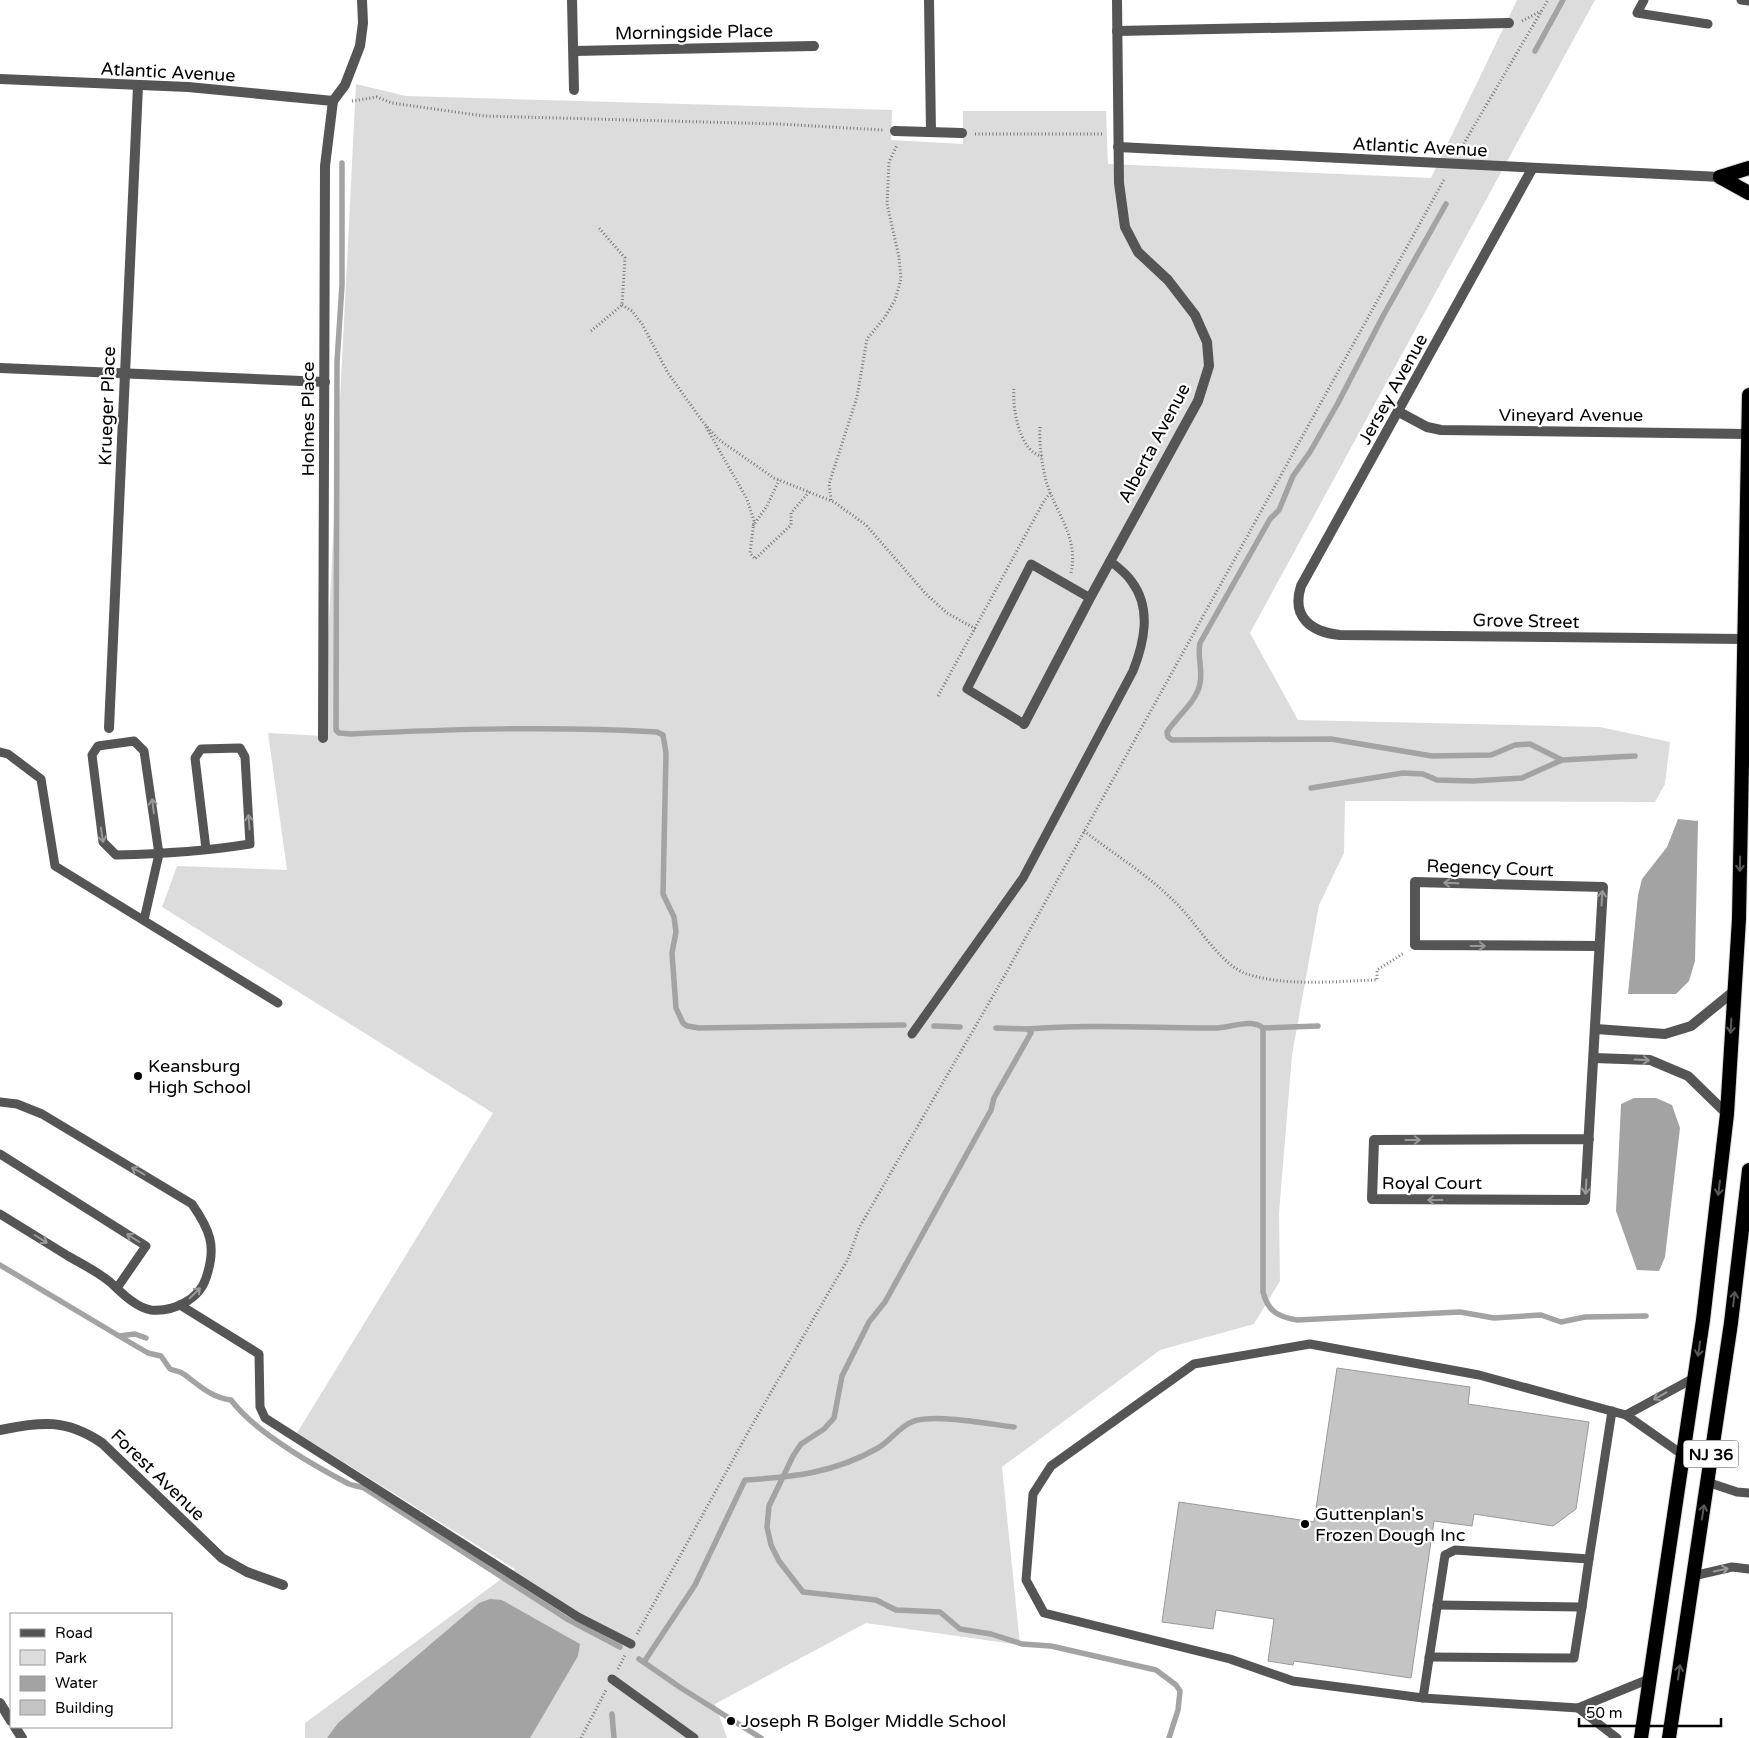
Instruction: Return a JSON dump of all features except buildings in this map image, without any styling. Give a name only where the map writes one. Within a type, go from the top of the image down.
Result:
[{"type":"highway","points":[[1720,176],[1749,168]]},
{"type":"highway","points":[[1720,176],[1749,193]]},
{"type":"highway","name":"NJ 36","points":[[1641,1738],[1694,1378],[1727,1114],[1733,992],[1739,919],[1749,395]]},
{"type":"highway","name":"NJ 36","points":[[1669,1738],[1732,1314],[1749,1170]]},
{"type":"street","points":[[335,98],[345,85],[360,46],[363,23],[362,0]]},
{"type":"street","points":[[572,0],[574,90]]},
{"type":"street","points":[[928,0],[931,132]]},
{"type":"street","name":"Alberta Avenue","points":[[1024,724],[1110,560],[1198,401],[1209,366],[1207,342],[1195,315],[1168,280],[1138,252],[1125,227],[1119,183],[1117,0]]},
{"type":"street","points":[[1117,31],[1509,23]]},
{"type":"street","name":"Morningside Place","points":[[574,51],[814,46]]},
{"type":"street","name":"Atlantic Avenue","points":[[0,79],[188,87],[335,98]]},
{"type":"street","name":"Krueger Place","points":[[109,728],[138,86]]},
{"type":"street","name":"Holmes Place","points":[[322,738],[325,166],[335,98]]},
{"type":"street","points":[[899,131],[962,134]]},
{"type":"street","name":"Atlantic Avenue","points":[[1118,147],[1532,169],[1720,176]]},
{"type":"street","name":"Jersey Avenue","points":[[1310,624],[1303,618],[1299,610],[1297,598],[1301,586],[1532,169]]},
{"type":"street","points":[[0,368],[324,382]]},
{"type":"street","name":"Vineyard Avenue","points":[[1399,412],[1427,427],[1441,430],[1747,434]]},
{"type":"street","name":"Grove Street","points":[[1310,624],[1327,634],[1340,635],[1744,639]]},
{"type":"street","name":"Regency Court","points":[[1415,945],[1415,882],[1603,887],[1594,1058]]},
{"type":"street","points":[[1415,945],[1599,946]]},
{"type":"street","points":[[1596,1029],[1665,1034],[1691,1026],[1733,992]]},
{"type":"street","points":[[1594,1058],[1650,1060],[1688,1076],[1727,1114]]},
{"type":"street","name":"Royal Court","points":[[1589,1139],[1374,1140],[1372,1199],[1585,1200],[1589,1139],[1594,1058]]},
{"type":"street","name":"Forest Avenue","points":[[0,1430],[51,1422],[70,1426],[89,1434],[102,1443],[222,1558],[247,1572],[283,1584]]},
{"type":"street","points":[[0,1703],[10,1719]]},
{"type":"lane","points":[[1644,0],[1637,13],[1708,24]]},
{"type":"lane","points":[[1741,0],[1748,3]]},
{"type":"lane","points":[[912,1034],[1023,878],[1133,671],[1144,634],[1144,608],[1132,581],[1110,560]]},
{"type":"lane","points":[[1024,724],[967,689],[1031,564],[1090,598]]},
{"type":"lane","points":[[144,920],[159,854],[144,751],[134,742],[98,746],[92,755],[102,842],[116,855],[159,854],[206,849],[250,844],[245,757],[240,748],[200,749],[195,758],[206,849]]},
{"type":"lane","points":[[0,752],[8,754],[42,779],[55,866],[278,1004]]},
{"type":"lane","points":[[0,1102],[17,1104],[42,1114],[192,1204],[205,1223],[212,1243],[211,1262],[204,1284],[192,1298],[174,1308],[149,1310],[133,1302],[104,1277],[0,1214]]},
{"type":"lane","points":[[0,1154],[146,1246],[117,1288]]},
{"type":"lane","points":[[180,1305],[259,1354],[260,1408],[265,1418],[578,1617],[631,1644]]},
{"type":"lane","points":[[1649,1678],[1578,1708],[1423,1698],[1293,1681],[1230,1659],[1044,1613],[1026,1580],[1033,1494],[1051,1466],[1194,1364],[1310,1344],[1479,1375],[1626,1415],[1683,1455]]},
{"type":"lane","points":[[1626,1415],[1694,1378]]},
{"type":"lane","points":[[1429,1657],[1574,1658],[1612,1411]]},
{"type":"lane","points":[[1707,1482],[1737,1492],[1749,1493]]},
{"type":"lane","points":[[1423,1698],[1445,1555],[1454,1550],[1589,1559]]},
{"type":"lane","points":[[1693,1576],[1732,1568],[1749,1569]]},
{"type":"lane","points":[[1437,1605],[1582,1607]]},
{"type":"lane","points":[[612,1679],[694,1738]]},
{"type":"lane","points":[[1578,1708],[1617,1738]]},
{"type":"path","points":[[1457,156],[1548,0]]},
{"type":"path","points":[[1509,23],[1521,21],[1542,10]]},
{"type":"path","points":[[335,98],[351,101],[377,97],[392,103],[484,116],[770,124],[899,131],[889,162],[887,204],[899,256],[900,279],[895,300],[885,317],[867,339],[857,397],[829,484],[831,501]]},
{"type":"path","points":[[962,134],[1118,134]]},
{"type":"path","points":[[581,1738],[751,1426],[848,1259],[855,1237],[864,1220],[1084,831],[1444,178]]},
{"type":"path","points":[[591,331],[622,305],[625,258],[599,228]]},
{"type":"path","points":[[622,305],[632,311],[642,324],[668,373],[703,422],[747,499],[754,521],[750,553],[755,559],[791,525],[791,513],[809,492]]},
{"type":"path","points":[[1014,389],[1012,401],[1018,428],[1036,455],[1042,456]]},
{"type":"path","points":[[703,422],[718,439],[779,480],[831,501],[866,525],[926,594],[947,613],[976,629]]},
{"type":"path","points":[[1040,428],[1046,482],[1067,526],[1073,546],[1074,561],[1068,586]]},
{"type":"path","points":[[753,526],[768,506],[779,480]]},
{"type":"path","points":[[938,696],[1051,492]]},
{"type":"path","points":[[1084,831],[1174,901],[1222,956],[1236,969],[1247,974],[1307,981],[1377,980],[1377,970],[1415,945]]},
{"type":"green space","points":[[1517,0],[1595,0],[1250,633],[1298,720],[1600,727],[1670,742],[1665,784],[1655,802],[1345,801],[1344,853],[1319,905],[1292,1055],[1279,1213],[1280,1281],[1254,1324],[1160,1350],[1002,1467],[1020,1645],[866,1623],[715,1704],[727,1738],[305,1738],[305,1723],[515,1569],[297,1433],[493,1113],[162,907],[177,866],[287,870],[268,733],[323,736],[356,84],[406,96],[892,110],[891,140],[963,144],[963,111],[1106,111],[1108,164],[1431,178]]},
{"type":"water","points":[[1678,819],[1698,821],[1695,961],[1689,981],[1676,994],[1628,994],[1638,895],[1642,879],[1667,847]]},
{"type":"water","points":[[1634,1098],[1656,1098],[1672,1105],[1680,1128],[1665,1257],[1659,1271],[1637,1270],[1616,1211],[1621,1104]]},
{"type":"water","points":[[490,1599],[502,1600],[580,1644],[578,1656],[530,1738],[327,1738],[338,1723],[479,1603]]},
{"type":"waterway","points":[[1535,51],[1563,0]]},
{"type":"waterway","points":[[342,163],[342,285],[337,362],[336,730],[339,733],[351,734],[580,729],[657,732],[663,735],[666,753],[663,894],[674,917],[676,932],[672,953],[676,1008],[683,1023],[687,1026],[699,1028],[904,1025]]},
{"type":"waterway","points":[[1446,204],[1383,316],[1338,403],[1310,452],[1293,476],[1279,510],[1270,519],[1200,643],[1201,678],[1198,690],[1191,703],[1167,732],[1168,737],[1172,740],[1331,739],[1432,756],[1491,755],[1515,745],[1530,744],[1562,760],[1635,756]]},
{"type":"waterway","points":[[1311,788],[1403,773],[1423,774],[1437,780],[1473,781],[1522,778],[1562,760]]},
{"type":"waterway","points":[[1028,1029],[1098,1026],[1215,1028],[1247,1024],[1258,1025],[1263,1028],[1263,1292],[1271,1309],[1280,1315],[1297,1320],[1460,1312],[1494,1318],[1541,1315],[1561,1322],[1585,1317],[1646,1316]]},
{"type":"waterway","points":[[934,1026],[960,1027]]},
{"type":"waterway","points":[[1263,1028],[1318,1026]]},
{"type":"waterway","points":[[996,1028],[1028,1029],[1031,1033],[994,1098],[991,1110],[885,1302],[869,1322],[842,1376],[834,1418],[824,1429],[801,1444],[793,1456],[769,1506],[767,1527],[771,1545],[779,1561],[803,1592],[876,1600],[896,1610],[940,1612],[960,1629],[991,1634],[1022,1644],[1051,1646],[1156,1670],[1176,1685],[1180,1691],[1178,1710],[1169,1738]]},
{"type":"waterway","points":[[0,1265],[119,1336],[135,1334],[146,1338]]},
{"type":"waterway","points":[[119,1336],[148,1353],[161,1356],[170,1369],[180,1372],[212,1394],[231,1400],[241,1412],[269,1436],[302,1458],[349,1484],[364,1488],[567,1619],[620,1647]]},
{"type":"waterway","points":[[644,1662],[695,1585],[745,1480],[797,1475],[846,1463],[878,1448],[909,1423],[924,1419],[949,1419],[1014,1427]]},
{"type":"waterway","points":[[639,1659],[681,1688],[761,1738]]},
{"type":"waterway","points":[[612,1714],[614,1738]]},
{"type":"place","name":"Keansburg High School","points":[[138,1076]]},
{"type":"place","name":"Guttenplan's Frozen Dough Inc","points":[[1305,1524]]},
{"type":"place","name":"Joseph R Bolger Middle School","points":[[731,1721]]}]
